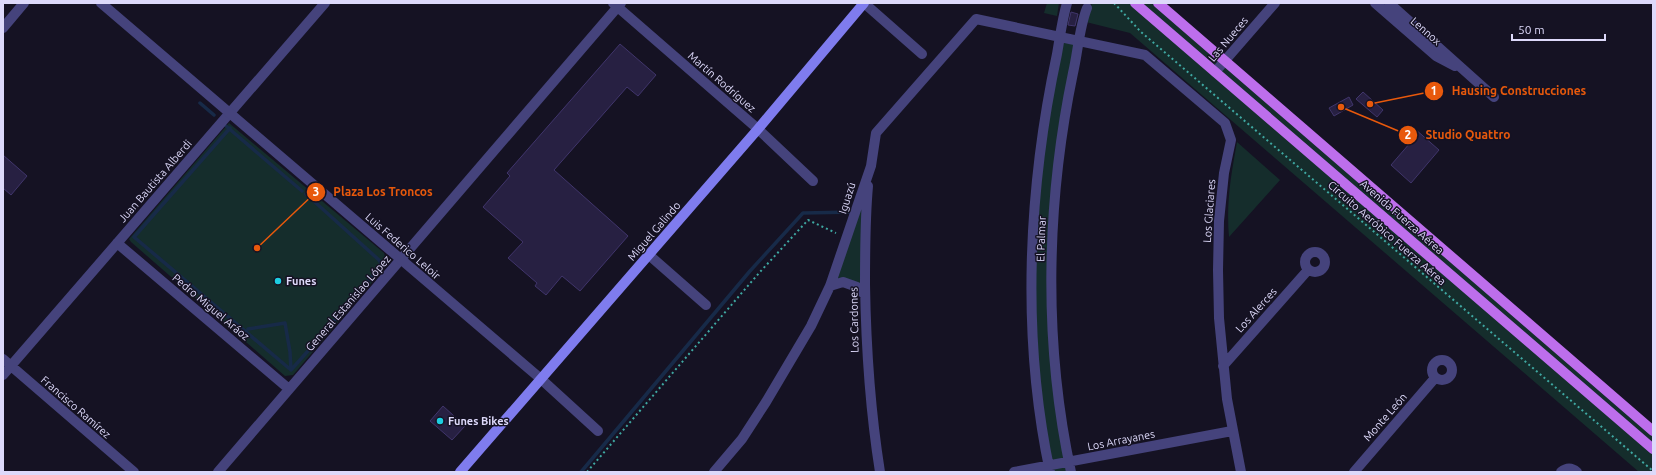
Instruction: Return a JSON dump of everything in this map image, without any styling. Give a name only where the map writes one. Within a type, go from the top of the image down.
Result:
[{"type":"main road","name":"Miguel Galindo","points":[[460,472],[758,129],[864,3]]},
{"type":"main road","name":"Avenida Fuerza Aérea","points":[[1135,3],[1653,449]]},
{"type":"main road","name":"Avenida Fuerza Aérea","points":[[1158,3],[1224,62],[1653,431]]},
{"type":"main road","points":[[1434,261],[1444,250]]},
{"type":"street","points":[[3,28],[24,3]]},
{"type":"street","name":"Luis Federico Leloir","points":[[101,3],[598,431]]},
{"type":"street","name":"Juan Bautista Alberdi","points":[[3,376],[325,3]]},
{"type":"street","points":[[864,3],[922,54]]},
{"type":"street","name":"El Palmar","points":[[1050,469],[1039,405],[1033,344],[1031,282],[1032,236],[1038,159],[1047,97],[1067,3]]},
{"type":"street","name":"El Palmar","points":[[1060,37],[1059,23],[1062,10],[1067,3]]},
{"type":"street","name":"Las Nueces","points":[[1215,72],[1274,3]]},
{"type":"street","name":"Lennox","points":[[1375,3],[1436,56],[1464,72]]},
{"type":"street","name":"Lennox","points":[[1389,3],[1442,49],[1464,72],[1494,97]]},
{"type":"street","name":"Martín Rodríguez","points":[[617,4],[758,129],[813,181]]},
{"type":"street","name":"General Estanislao López","points":[[218,472],[617,4]]},
{"type":"street","name":"El Palmar","points":[[1080,41],[1079,27],[1082,14],[1089,6]]},
{"type":"street","name":"El Palmar","points":[[1071,472],[1059,402],[1054,342],[1052,281],[1053,236],[1059,160],[1068,100],[1089,6]]},
{"type":"street","name":"Iguazú","points":[[714,472],[742,439],[766,402],[811,326],[830,286],[847,237],[870,166],[876,133],[976,19],[1060,37]]},
{"type":"street","name":"Los Glaciares","points":[[1060,37],[1145,55],[1225,123],[1231,140],[1224,173],[1219,222],[1218,318],[1222,366],[1232,431],[1241,472]]},
{"type":"street","name":"Los Cardones","points":[[870,166],[865,220],[867,362],[873,428],[880,472]]},
{"type":"street","name":"Pedro Miguel Aráoz","points":[[117,244],[289,389]]},
{"type":"street","points":[[649,255],[706,305]]},
{"type":"street","name":"Los Alerces","points":[[1222,366],[1308,270]]},
{"type":"street","points":[[830,286],[843,282],[856,287],[865,295]]},
{"type":"street","name":"Francisco Ramírez","points":[[3,359],[134,472]]},
{"type":"street","name":"Monte León","points":[[1354,472],[1435,378]]},
{"type":"street","name":"Los Arrayanes","points":[[1014,472],[1050,469],[1069,462],[1232,431]]},
{"type":"street","points":[[1561,472],[1568,468],[1577,472]]},
{"type":"path","name":"Circuito Aeróbico Fuerza Aérea","points":[[1114,3],[1141,32],[1653,471]]},
{"type":"path","points":[[587,472],[759,273],[808,220],[847,237]]},
{"type":"green space","points":[[1047,3],[1059,3],[1057,16],[1044,13]]},
{"type":"green space","points":[[1092,3],[1158,3],[1653,431],[1653,472],[1639,472],[1130,33],[1086,22]]},
{"type":"green space","points":[[1060,37],[1080,41],[1059,160],[1054,342],[1071,472],[1050,472],[1039,405],[1033,220]]},
{"type":"green space","points":[[229,123],[384,253],[386,260],[386,266],[293,375],[285,376],[129,239]]},
{"type":"green space","points":[[1237,142],[1280,180],[1229,237],[1229,201]]},
{"type":"green space","points":[[871,166],[865,295],[857,287],[830,286]]},
{"type":"building","points":[[1071,12],[1078,14],[1075,26],[1068,25]]},
{"type":"building","points":[[620,44],[656,75],[638,96],[627,87],[554,170],[628,236],[580,291],[562,276],[546,295],[535,286],[537,283],[508,258],[523,242],[483,207],[510,176],[507,173]]},
{"type":"building","points":[[1363,92],[1383,110],[1377,117],[1356,99]]},
{"type":"building","points":[[1349,97],[1353,105],[1334,116],[1329,108]]},
{"type":"building","points":[[1415,129],[1439,150],[1411,183],[1391,165],[1410,143],[1406,139]]},
{"type":"building","points":[[3,155],[27,176],[11,195],[3,188]]},
{"type":"building","points":[[443,406],[465,426],[452,440],[430,421]]},
{"type":"waterway","points":[[200,103],[214,115]]},
{"type":"waterway","points":[[226,126],[302,191]]},
{"type":"waterway","points":[[230,128],[134,237],[291,370]]},
{"type":"waterway","points":[[306,194],[379,260],[382,265],[319,338]]},
{"type":"waterway","points":[[581,472],[750,271],[803,213],[854,212]]},
{"type":"waterway","points":[[248,329],[285,323],[290,352],[291,370]]},
{"type":"waterway","points":[[291,370],[316,342]]},
{"type":"place","name":"Hausing Construcciones","points":[[1370,104]]},
{"type":"place","name":"Studio Quattro","points":[[1341,107]]},
{"type":"place","name":"Plaza Los Troncos","points":[[257,248]]},
{"type":"place","name":"Funes","points":[[278,281]]},
{"type":"place","name":"Funes Bikes","points":[[440,421]]}]
